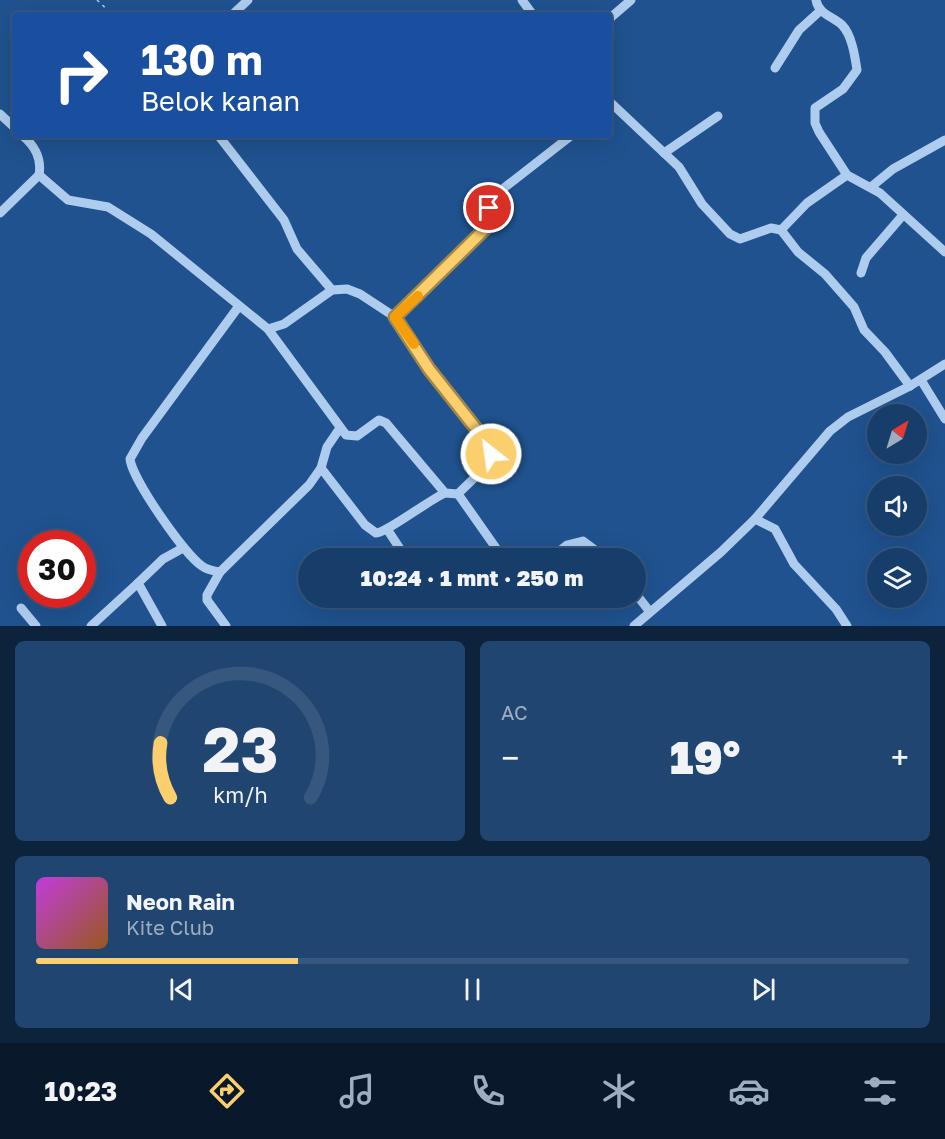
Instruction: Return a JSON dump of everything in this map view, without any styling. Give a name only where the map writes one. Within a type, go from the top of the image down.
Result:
[{"type":"street","points":[[235,12],[248,0]]},
{"type":"street","points":[[612,16],[631,0]]},
{"type":"street","points":[[816,0],[820,10],[844,27],[857,67],[856,73],[847,86],[819,104],[813,115],[819,132],[847,175],[871,187],[945,252]]},
{"type":"street","points":[[775,68],[799,30],[820,10]]},
{"type":"street","points":[[612,104],[679,166],[702,204],[736,238],[740,239],[771,228],[781,230],[802,257],[825,274],[854,307],[864,330],[885,352],[910,386]]},
{"type":"street","points":[[0,114],[12,125]]},
{"type":"street","points":[[664,153],[718,116]]},
{"type":"street","points":[[0,213],[39,176],[41,165],[36,149],[25,138]]},
{"type":"street","points":[[220,138],[284,220],[302,255],[332,290]]},
{"type":"street","points":[[395,317],[486,228],[492,217],[490,202],[495,195],[568,138]]},
{"type":"street","points":[[871,187],[893,169],[945,140]]},
{"type":"street","points":[[781,230],[807,203],[847,175]]},
{"type":"street","points":[[39,176],[68,200],[86,205],[98,203],[134,223],[166,245],[268,329],[340,428],[351,437],[357,436],[379,420],[386,423],[445,493]]},
{"type":"street","points":[[861,273],[866,258],[903,215]]},
{"type":"street","points":[[268,329],[284,324],[332,290],[347,289],[360,294],[395,317],[429,369],[489,447],[491,454],[486,464],[458,494]]},
{"type":"street","points":[[220,572],[202,567],[183,548],[135,478],[131,466],[131,454],[240,306]]},
{"type":"street","points":[[634,626],[721,552],[755,519],[830,432],[848,417],[921,380],[945,364]]},
{"type":"street","points":[[921,380],[945,419]]},
{"type":"street","points":[[226,626],[207,600],[207,595],[220,572],[287,508],[321,468],[327,447],[340,428]]},
{"type":"street","points":[[321,468],[368,529],[376,533],[387,529],[418,507],[445,493],[458,494]]},
{"type":"street","points":[[458,494],[495,548]]},
{"type":"street","points":[[755,519],[775,530],[794,564],[836,609],[847,626]]},
{"type":"street","points":[[387,529],[399,548]]},
{"type":"street","points":[[563,548],[583,541],[592,548]]},
{"type":"street","points":[[91,626],[163,559],[183,548]]},
{"type":"street","points":[[138,583],[162,626]]},
{"type":"street","points":[[646,607],[650,612]]},
{"type":"street","points":[[21,608],[36,626]]},
{"type":"path","points":[[97,0],[110,12]]},
{"type":"slow traffic","points":[[414,344],[405,328],[395,317],[418,296]]},
{"type":"route","points":[[489,208],[492,217],[486,228],[449,268],[395,317],[405,328],[429,369],[485,440],[491,454]]}]
